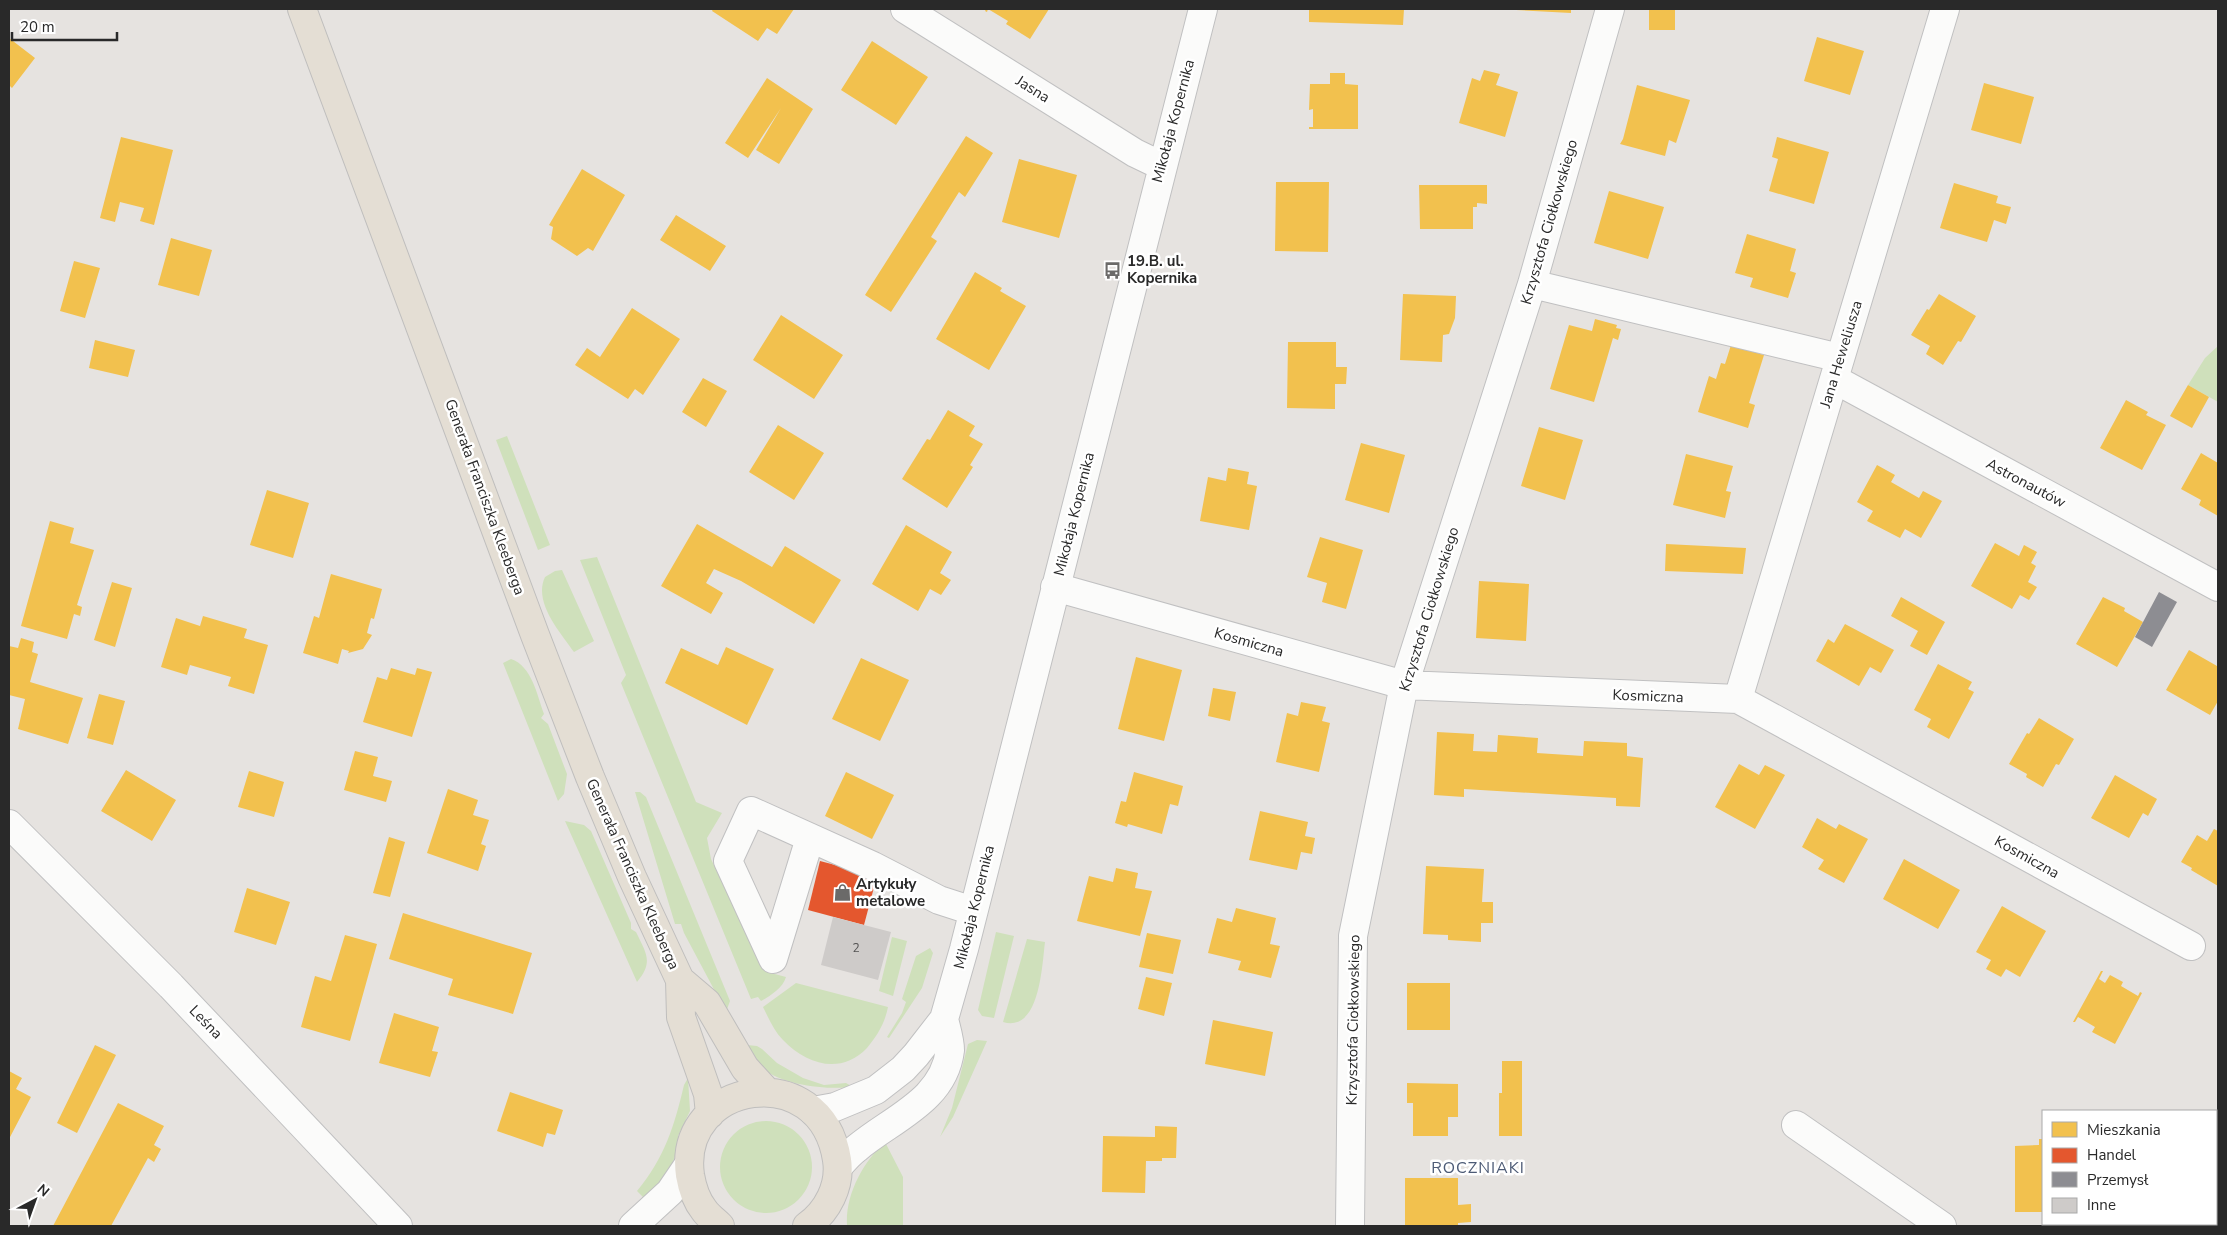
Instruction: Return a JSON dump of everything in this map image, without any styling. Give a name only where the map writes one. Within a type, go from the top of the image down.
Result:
[{"type":"main road","name":"Generała Franciszka Kleeberga","points":[[302,9],[590,777],[632,877],[680,980],[681,1017],[708,1094],[710,1114]]},
{"type":"main road","name":"Generała Franciszka Kleeberga","points":[[680,980],[707,1003],[744,1068],[767,1092]]},
{"type":"main road","points":[[720,1226],[703,1210],[692,1188],[689,1164],[692,1146],[699,1129],[710,1114],[722,1104],[736,1097],[767,1092],[792,1098],[813,1111],[826,1127],[835,1146],[838,1166],[834,1190],[820,1221]]},
{"type":"street","name":"Jasna","points":[[905,9],[1135,153],[1162,166]]},
{"type":"street","name":"Mikołaja Kopernika","points":[[813,1111],[835,1107],[854,1100],[887,1083],[916,1055],[944,1019],[1203,9]]},
{"type":"street","name":"Krzysztofa Ciołkowskiego","points":[[1350,1226],[1353,936],[1404,685],[1532,284],[1610,9]]},
{"type":"street","name":"Jana Heweliusza","points":[[1738,699],[1946,9]]},
{"type":"street","name":"Astronautów","points":[[1532,284],[1837,368],[2218,587]]},
{"type":"street","name":"Kosmiczna","points":[[1055,587],[1404,685],[1738,699],[2191,946]]},
{"type":"street","points":[[810,838],[773,959],[728,861],[751,811],[810,838],[939,900],[973,911]]},
{"type":"street","name":"Leśna","points":[[9,824],[171,986],[398,1226]]},
{"type":"street","name":"Mikołaja Kopernika","points":[[838,1166],[857,1148],[906,1114],[930,1093],[945,1068],[950,1048],[944,1019]]},
{"type":"street","points":[[1796,1125],[1942,1226]]},
{"type":"street","points":[[633,1226],[670,1192],[689,1164]]},
{"type":"green space","points":[[2218,346],[2218,402],[2188,385],[2205,358]]},
{"type":"green space","points":[[507,436],[550,545],[538,550],[496,440]]},
{"type":"green space","points":[[597,557],[696,802],[722,813],[707,838],[711,859],[762,966],[771,973],[786,977],[779,988],[761,1001],[758,997],[751,999],[621,683],[626,675],[580,560]]},
{"type":"green space","points":[[562,570],[594,641],[574,652],[550,616],[542,596],[545,577],[555,571]]},
{"type":"green space","points":[[511,659],[524,668],[533,682],[544,714],[541,718],[548,724],[567,774],[564,794],[558,801],[503,663]]},
{"type":"green space","points":[[635,792],[640,792],[646,797],[730,1001],[726,1012],[681,924],[675,924]]},
{"type":"green space","points":[[565,821],[584,825],[591,831],[631,923],[631,929],[636,932],[643,946],[647,963],[637,982]]},
{"type":"green space","points":[[996,932],[1014,936],[994,1018],[982,1016],[978,1010]]},
{"type":"green space","points":[[892,937],[907,941],[893,996],[879,991]]},
{"type":"green space","points":[[1027,939],[1045,942],[1037,995],[1032,1008],[1025,1017],[1015,1023],[1003,1022]]},
{"type":"green space","points":[[930,948],[933,953],[922,988],[889,1038],[887,1037],[902,1013],[906,1002],[902,999],[916,956]]},
{"type":"green space","points":[[796,983],[888,1007],[880,1029],[867,1048],[846,1062],[835,1064],[813,1061],[792,1049],[774,1029],[763,1007]]},
{"type":"green space","points":[[977,1040],[987,1041],[953,1117],[940,1137],[952,1108],[968,1044]]},
{"type":"green space","points":[[747,1045],[757,1046],[777,1063],[803,1078],[824,1085],[846,1083],[853,1087],[817,1087],[779,1078],[759,1066]]},
{"type":"green space","points":[[688,1078],[690,1111],[678,1136],[679,1145],[667,1179],[647,1201],[637,1191],[662,1154],[672,1128],[684,1085]]},
{"type":"green space","points":[[766,1121],[784,1124],[799,1134],[809,1149],[812,1167],[809,1185],[799,1200],[784,1210],[766,1213],[748,1210],[733,1200],[723,1185],[720,1167],[723,1149],[733,1134],[748,1124]]},
{"type":"green space","points":[[885,1142],[903,1177],[903,1226],[847,1226],[847,1214],[852,1191],[863,1169]]},
{"type":"building: Mieszkania","points":[[713,9],[794,9],[777,34],[767,28],[758,41],[712,11]]},
{"type":"building: Mieszkania","points":[[988,9],[1049,9],[1030,39],[1006,24],[1008,21]]},
{"type":"building: Mieszkania","points":[[1309,9],[1404,9],[1403,25],[1309,22]]},
{"type":"building: Mieszkania","points":[[1571,9],[1571,13],[1516,10]]},
{"type":"building: Mieszkania","points":[[1649,9],[1675,9],[1675,30],[1649,30]]},
{"type":"building: Mieszkania","points":[[1817,37],[1864,51],[1850,95],[1804,81]]},
{"type":"building: Mieszkania","points":[[9,38],[35,58],[12,88],[9,85]]},
{"type":"building: Mieszkania","points":[[872,41],[928,77],[896,125],[841,90]]},
{"type":"building: Mieszkania","points":[[1484,70],[1500,74],[1496,85],[1518,92],[1505,137],[1459,123],[1472,78],[1480,81]]},
{"type":"building: Mieszkania","points":[[1330,73],[1345,73],[1345,84],[1358,85],[1358,129],[1309,129],[1309,127],[1313,127],[1313,109],[1309,110],[1310,84],[1330,84]]},
{"type":"building: Mieszkania","points":[[767,78],[813,109],[779,164],[756,150],[781,108],[748,158],[725,143]]},
{"type":"building: Mieszkania","points":[[1984,83],[2034,97],[2021,144],[1971,130]]},
{"type":"building: Mieszkania","points":[[1637,85],[1690,100],[1676,143],[1669,140],[1665,156],[1620,144]]},
{"type":"building: Mieszkania","points":[[966,136],[993,153],[965,197],[959,192],[931,237],[937,241],[891,312],[865,295]]},
{"type":"building: Mieszkania","points":[[121,137],[173,150],[154,225],[140,221],[144,208],[120,202],[115,222],[100,218]]},
{"type":"building: Mieszkania","points":[[1777,137],[1829,152],[1814,204],[1769,191],[1778,159],[1772,157]]},
{"type":"building: Mieszkania","points":[[1019,159],[1077,175],[1059,238],[1002,222]]},
{"type":"building: Mieszkania","points":[[582,169],[625,195],[593,251],[588,248],[577,256],[551,239],[553,227],[549,225]]},
{"type":"building: Mieszkania","points":[[1276,182],[1329,182],[1328,252],[1275,251]]},
{"type":"building: Mieszkania","points":[[1954,183],[1998,196],[1996,203],[2011,207],[2006,224],[1994,220],[1987,242],[1940,228]]},
{"type":"building: Mieszkania","points":[[1419,185],[1487,185],[1487,204],[1477,203],[1477,207],[1473,207],[1473,229],[1420,229]]},
{"type":"building: Mieszkania","points":[[1609,191],[1664,207],[1648,259],[1594,243]]},
{"type":"building: Mieszkania","points":[[676,215],[726,246],[710,271],[660,240]]},
{"type":"building: Mieszkania","points":[[1747,234],[1796,249],[1790,271],[1796,273],[1788,298],[1750,287],[1753,278],[1735,273]]},
{"type":"building: Mieszkania","points":[[171,238],[212,250],[199,296],[158,285]]},
{"type":"building: Mieszkania","points":[[74,261],[100,268],[85,318],[60,311]]},
{"type":"building: Mieszkania","points":[[975,272],[1002,288],[1000,291],[1026,306],[989,370],[936,339]]},
{"type":"building: Mieszkania","points":[[1403,294],[1456,296],[1455,318],[1449,334],[1443,335],[1442,362],[1400,360]]},
{"type":"building: Mieszkania","points":[[1939,294],[1976,316],[1961,342],[1958,341],[1943,365],[1926,354],[1930,346],[1911,335]]},
{"type":"building: Mieszkania","points":[[632,308],[680,339],[643,395],[635,389],[628,399],[575,365],[587,348],[600,357]]},
{"type":"building: Mieszkania","points":[[781,315],[843,355],[814,399],[753,360]]},
{"type":"building: Mieszkania","points":[[1595,319],[1617,325],[1616,328],[1621,329],[1618,340],[1613,338],[1594,402],[1550,389],[1569,325],[1592,331]]},
{"type":"building: Mieszkania","points":[[95,340],[135,350],[128,377],[89,368]]},
{"type":"building: Mieszkania","points":[[1288,342],[1336,342],[1336,367],[1347,367],[1346,384],[1335,384],[1335,409],[1287,408]]},
{"type":"building: Mieszkania","points":[[1731,345],[1764,355],[1749,403],[1755,405],[1748,428],[1698,412],[1709,376],[1716,379],[1721,363],[1725,364]]},
{"type":"building: Mieszkania","points":[[703,378],[727,391],[706,427],[682,412]]},
{"type":"building: Mieszkania","points":[[2188,385],[2209,397],[2192,428],[2170,416]]},
{"type":"building: Mieszkania","points":[[2126,400],[2148,412],[2146,415],[2166,425],[2142,470],[2100,448]]},
{"type":"building: Mieszkania","points":[[948,410],[975,426],[969,436],[983,444],[970,465],[973,467],[947,508],[902,479],[927,439],[930,440]]},
{"type":"building: Mieszkania","points":[[778,425],[824,453],[794,500],[749,472]]},
{"type":"building: Mieszkania","points":[[1539,427],[1583,440],[1565,500],[1521,486]]},
{"type":"building: Mieszkania","points":[[1361,443],[1405,455],[1389,513],[1345,500]]},
{"type":"building: Mieszkania","points":[[2201,453],[2218,463],[2218,516],[2199,505],[2201,500],[2181,489]]},
{"type":"building: Mieszkania","points":[[1686,454],[1733,466],[1726,491],[1731,492],[1725,518],[1673,505]]},
{"type":"building: Mieszkania","points":[[1877,465],[1895,475],[1891,482],[1919,498],[1923,491],[1942,501],[1921,538],[1905,529],[1900,538],[1867,521],[1873,511],[1857,502]]},
{"type":"building: Mieszkania","points":[[1228,468],[1249,472],[1247,484],[1257,486],[1249,530],[1200,521],[1208,477],[1226,481]]},
{"type":"building: Mieszkania","points":[[267,490],[309,503],[293,558],[250,545]]},
{"type":"building: Mieszkania","points":[[50,521],[74,528],[70,543],[94,550],[77,605],[82,607],[80,616],[74,614],[67,639],[21,626]]},
{"type":"building: Mieszkania","points":[[697,524],[772,567],[785,546],[841,580],[814,624],[741,581],[714,569],[706,583],[723,593],[711,614],[661,586]]},
{"type":"building: Mieszkania","points":[[906,525],[952,552],[940,573],[951,580],[941,595],[930,589],[918,611],[872,584]]},
{"type":"building: Mieszkania","points":[[1320,537],[1363,550],[1346,609],[1322,602],[1327,583],[1307,577]]},
{"type":"building: Mieszkania","points":[[1995,543],[2019,556],[2024,545],[2037,552],[2031,563],[2036,566],[2028,582],[2037,587],[2029,600],[2020,595],[2012,609],[1971,586]]},
{"type":"building: Mieszkania","points":[[1666,544],[1746,548],[1743,574],[1665,571]]},
{"type":"building: Mieszkania","points":[[331,574],[382,589],[374,619],[371,618],[367,633],[372,635],[363,649],[348,653],[349,651],[342,649],[338,664],[303,653],[314,616],[319,618]]},
{"type":"building: Mieszkania","points":[[1479,581],[1529,584],[1526,641],[1476,638]]},
{"type":"building: Mieszkania","points":[[112,582],[132,588],[115,647],[94,640]]},
{"type":"building: Mieszkania","points":[[1901,597],[1945,622],[1927,655],[1910,646],[1918,631],[1891,616]]},
{"type":"building: Mieszkania","points":[[2103,597],[2125,608],[2124,611],[2143,622],[2117,667],[2076,644]]},
{"type":"building: Mieszkania","points":[[203,616],[247,629],[244,638],[268,645],[254,694],[228,686],[231,677],[190,665],[187,675],[161,667],[176,618],[200,626]]},
{"type":"building: Mieszkania","points":[[1845,624],[1894,650],[1881,673],[1870,667],[1859,686],[1816,661],[1828,639],[1834,643]]},
{"type":"building: Mieszkania","points":[[21,638],[34,642],[32,652],[38,654],[30,682],[83,698],[68,744],[18,729],[25,699],[9,695],[9,646],[18,648]]},
{"type":"building: Mieszkania","points":[[726,647],[774,669],[747,725],[665,683],[681,648],[718,665]]},
{"type":"building: Mieszkania","points":[[2189,650],[2217,666],[2218,662],[2218,701],[2210,715],[2166,690]]},
{"type":"building: Mieszkania","points":[[1136,657],[1182,670],[1164,741],[1118,729]]},
{"type":"building: Mieszkania","points":[[861,658],[909,680],[880,741],[832,719]]},
{"type":"building: Mieszkania","points":[[1938,664],[1972,682],[1968,689],[1974,692],[1949,739],[1927,727],[1931,719],[1914,710]]},
{"type":"building: Mieszkania","points":[[391,668],[415,675],[417,668],[432,672],[412,737],[363,722],[377,677],[387,680]]},
{"type":"building: Mieszkania","points":[[1213,688],[1236,692],[1230,721],[1208,716]]},
{"type":"building: Mieszkania","points":[[99,694],[125,701],[113,745],[87,738]]},
{"type":"building: Mieszkania","points":[[1301,702],[1326,707],[1322,721],[1330,723],[1319,772],[1276,762],[1287,713],[1298,716]]},
{"type":"building: Mieszkania","points":[[2039,718],[2074,739],[2059,765],[2056,764],[2043,787],[2026,777],[2027,774],[2009,764],[2027,733],[2029,734]]},
{"type":"building: Mieszkania","points":[[1437,732],[1474,734],[1473,751],[1497,752],[1498,735],[1538,738],[1537,753],[1583,756],[1584,741],[1627,743],[1627,756],[1643,758],[1640,807],[1616,806],[1616,798],[1464,789],[1464,797],[1434,795]]},
{"type":"building: Mieszkania","points":[[355,751],[378,757],[373,776],[392,781],[386,802],[344,790]]},
{"type":"building: Mieszkania","points":[[1739,764],[1759,775],[1765,765],[1785,775],[1755,829],[1715,807]]},
{"type":"building: Mieszkania","points":[[126,770],[176,800],[152,841],[101,811]]},
{"type":"building: Mieszkania","points":[[249,771],[284,782],[274,817],[238,807]]},
{"type":"building: Mieszkania","points":[[846,772],[894,795],[872,839],[825,816]]},
{"type":"building: Mieszkania","points":[[1134,772],[1183,786],[1178,806],[1170,804],[1162,834],[1128,824],[1127,827],[1115,823],[1121,801],[1126,802]]},
{"type":"building: Mieszkania","points":[[2115,775],[2157,799],[2148,816],[2143,813],[2129,838],[2091,818]]},
{"type":"building: Mieszkania","points":[[448,789],[478,800],[473,815],[489,820],[481,844],[486,846],[478,871],[427,853]]},
{"type":"building: Mieszkania","points":[[1260,811],[1308,822],[1305,836],[1315,838],[1312,854],[1301,852],[1297,870],[1249,860]]},
{"type":"building: Mieszkania","points":[[1817,818],[1836,829],[1839,824],[1868,839],[1844,883],[1818,869],[1824,860],[1802,847]]},
{"type":"building: Mieszkania","points":[[2214,829],[2218,831],[2218,886],[2181,862],[2197,835],[2207,841]]},
{"type":"building: Mieszkania","points":[[389,837],[405,842],[390,897],[373,893]]},
{"type":"building: Mieszkania","points":[[1904,859],[1960,890],[1938,929],[1883,899]]},
{"type":"building: Mieszkania","points":[[1426,866],[1484,869],[1482,902],[1493,902],[1493,923],[1481,923],[1481,942],[1448,940],[1448,935],[1423,934]]},
{"type":"building: Mieszkania","points":[[1116,868],[1138,873],[1135,888],[1152,891],[1140,936],[1077,921],[1089,876],[1113,882]]},
{"type":"building: Mieszkania","points":[[247,888],[290,902],[276,945],[234,932]]},
{"type":"building: Mieszkania","points":[[2002,906],[2046,931],[2020,977],[2006,969],[2001,977],[1986,969],[1991,960],[1976,952]]},
{"type":"building: Mieszkania","points":[[1236,908],[1276,918],[1270,944],[1280,946],[1271,978],[1238,970],[1241,961],[1208,953],[1217,918],[1232,922]]},
{"type":"building: Mieszkania","points":[[403,913],[532,953],[513,1014],[448,995],[453,979],[389,959]]},
{"type":"building: Mieszkania","points":[[1147,933],[1181,940],[1173,974],[1139,967]]},
{"type":"building: Mieszkania","points":[[345,935],[377,944],[350,1041],[301,1027],[315,976],[331,981]]},
{"type":"building: Mieszkania","points":[[2101,971],[2103,971],[2099,979],[2105,983],[2110,975],[2123,982],[2121,986],[2138,996],[2140,992],[2142,993],[2115,1044],[2092,1032],[2095,1027],[2078,1017],[2073,1022]]},
{"type":"building: Mieszkania","points":[[1146,977],[1172,983],[1164,1016],[1138,1009]]},
{"type":"building: Mieszkania","points":[[1407,983],[1450,983],[1450,1030],[1407,1030]]},
{"type":"building: Mieszkania","points":[[394,1013],[439,1027],[432,1051],[438,1052],[430,1077],[379,1063]]},
{"type":"building: Mieszkania","points":[[1213,1020],[1273,1032],[1265,1076],[1205,1064]]},
{"type":"building: Mieszkania","points":[[95,1045],[116,1055],[77,1133],[57,1123]]},
{"type":"building: Mieszkania","points":[[1502,1061],[1522,1061],[1522,1136],[1499,1136],[1499,1093],[1502,1093]]},
{"type":"building: Mieszkania","points":[[9,1071],[22,1078],[16,1089],[31,1097],[9,1139]]},
{"type":"building: Mieszkania","points":[[1407,1083],[1458,1084],[1458,1117],[1448,1117],[1448,1136],[1413,1136],[1413,1103],[1407,1103]]},
{"type":"building: Mieszkania","points":[[510,1092],[563,1110],[555,1135],[547,1133],[543,1147],[497,1131]]},
{"type":"building: Mieszkania","points":[[118,1103],[164,1126],[154,1145],[161,1149],[154,1162],[148,1158],[111,1226],[53,1226]]},
{"type":"building: Mieszkania","points":[[1155,1126],[1177,1127],[1176,1158],[1162,1158],[1162,1161],[1146,1161],[1145,1193],[1102,1192],[1103,1136],[1155,1137]]},
{"type":"building: Mieszkania","points":[[2217,1128],[2218,1128],[2217,1202]]},
{"type":"building: Mieszkania","points":[[2039,1139],[2042,1139],[2042,1212],[2015,1212],[2015,1146],[2039,1145]]},
{"type":"building: Mieszkania","points":[[1405,1178],[1458,1178],[1458,1205],[1471,1204],[1471,1222],[1458,1223],[1458,1226],[1405,1226]]},
{"type":"building: Handel","name":"Artykuły metalowe","points":[[820,861],[877,876],[864,925],[808,910]]},
{"type":"building: Przemysł","points":[[2159,592],[2177,602],[2152,647],[2135,637]]},
{"type":"building: Inne","points":[[833,917],[891,932],[878,980],[821,965]]},
{"type":"place","name":"19.B. ul. Kopernika","points":[[1113,270]]},
{"type":"place","name":"Artykuły metalowe","points":[[842,893]]},
{"type":"district","name":"ROCZNIAKI","points":[[1478,1168]]}]
